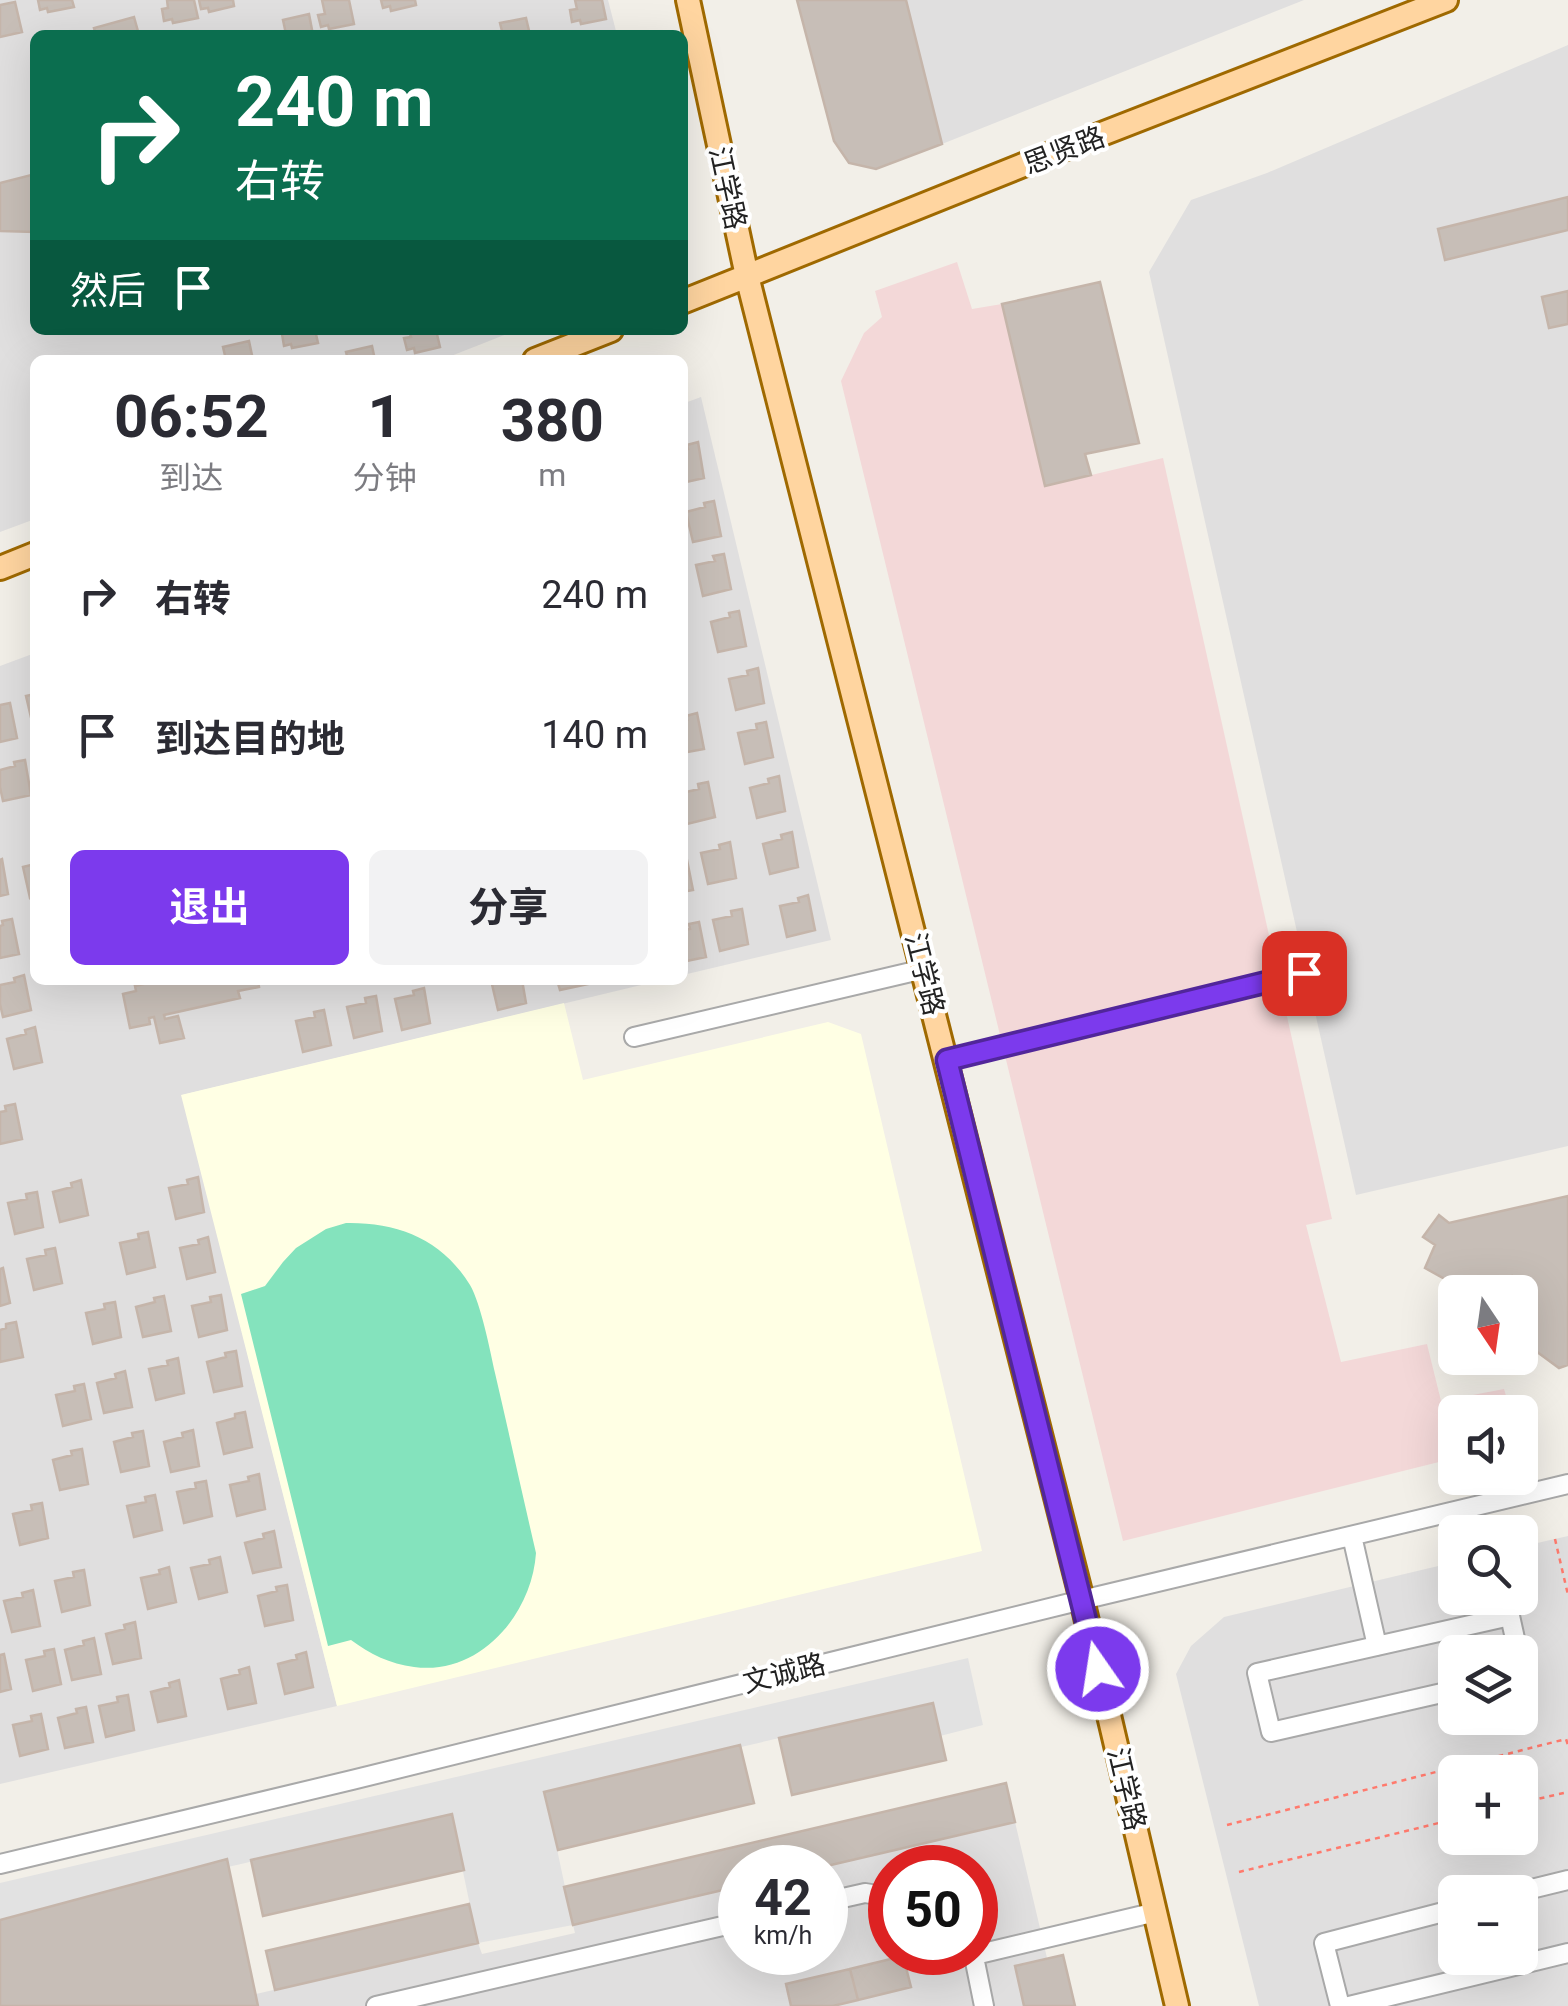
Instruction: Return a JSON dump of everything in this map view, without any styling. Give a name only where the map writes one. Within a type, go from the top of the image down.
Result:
[{"type":"main road","name":"江学路","points":[[688,0],[747,276],[1082,1600],[1177,2006]]},
{"type":"main road","name":"思贤路","points":[[688,300],[1446,0]]},
{"type":"main road","points":[[549,355],[599,335]]},
{"type":"main road","points":[[0,568],[30,556]]},
{"type":"street","points":[[634,1037],[924,968]]},
{"type":"street","points":[[947,1060],[1304,973]]},
{"type":"street","name":"文诚路","points":[[0,1864],[1568,1484]]},
{"type":"street","points":[[1352,1536],[1377,1646]]},
{"type":"street","points":[[1438,1694],[1272,1732],[1257,1673],[1510,1616],[1514,1635]]},
{"type":"street","points":[[1538,1888],[1568,1880]]},
{"type":"street","points":[[998,1948],[1156,1912]]},
{"type":"street","points":[[1340,2006],[1324,1942],[1438,1913]]},
{"type":"street","points":[[376,2006],[718,1927]]},
{"type":"street","points":[[1349,2006],[1568,1953]]},
{"type":"street","points":[[978,1975],[984,2006]]},
{"type":"path","points":[[1556,1539],[1568,1595]]},
{"type":"path","points":[[1227,1825],[1566,1738],[1568,1745]]},
{"type":"path","points":[[1538,1800],[1568,1792]]},
{"type":"path","points":[[1239,1872],[1438,1823]]},
{"type":"shaded area","points":[[0,0],[608,0],[616,30],[30,30],[30,335],[504,335],[454,355],[30,355],[30,521],[0,532]]},
{"type":"shaded area","points":[[906,0],[1304,0],[942,144]]},
{"type":"shaded area","points":[[1568,45],[1568,1146],[1356,1195],[1149,272],[1191,200],[1267,173]]},
{"type":"shaded area","points":[[957,262],[972,309],[1002,304],[1045,486],[1163,458],[1332,1219],[1306,1225],[1341,1362],[1427,1344],[1440,1395],[1438,1462],[1123,1541],[841,381],[864,333],[882,317],[875,291]]},
{"type":"shaded area","points":[[701,397],[831,940],[688,974],[688,402]]},
{"type":"shaded area","points":[[30,655],[30,985],[641,985],[182,1095],[337,1706],[0,1784],[0,666]]},
{"type":"shaded area","points":[[564,1003],[583,1080],[828,1022],[861,1034],[982,1551],[337,1706],[181,1095]]},
{"type":"shaded area","points":[[1504,1389],[1506,1395],[1472,1395]]},
{"type":"shaded area","points":[[1568,1536],[1568,2006],[1259,2006],[1176,1674],[1191,1646],[1224,1617],[1438,1566],[1438,1615],[1538,1615],[1538,1543]]},
{"type":"shaded area","points":[[968,1658],[983,1725],[940,1736],[932,1703],[545,1792],[573,1925],[478,1943],[451,1815],[0,1920],[0,1883]]},
{"type":"shaded area","points":[[1015,1822],[1047,1958],[1063,1955],[1075,2006],[258,2006],[256,1994],[478,1943],[482,1954],[575,1933],[573,1925],[718,1891],[718,1975],[848,1975],[848,1860],[868,1856],[868,1975],[998,1975],[998,1845],[914,1845]]},
{"type":"green space","points":[[346,1223],[400,1230],[432,1245],[459,1269],[470,1285],[485,1328],[536,1553],[525,1598],[513,1618],[481,1651],[460,1662],[414,1667],[373,1654],[351,1640],[328,1646],[241,1294],[265,1286],[296,1248],[326,1229]]},
{"type":"building","points":[[38,0],[72,0],[74,7],[48,12],[47,8],[40,10]]},
{"type":"building","points":[[167,0],[194,0],[198,18],[164,21],[162,9],[168,8]]},
{"type":"building","points":[[199,0],[233,0],[234,6],[209,12],[208,8],[201,9]]},
{"type":"building","points":[[322,0],[349,0],[354,24],[321,27],[318,15],[325,14]]},
{"type":"building","points":[[381,0],[415,0],[416,5],[391,11],[390,6],[383,8]]},
{"type":"building","points":[[575,0],[602,0],[606,19],[572,22],[570,10],[577,9]]},
{"type":"building","points":[[797,0],[906,0],[942,144],[876,169],[849,163],[834,141]]},
{"type":"building","points":[[15,2],[22,32],[0,37],[0,5]]},
{"type":"building","points":[[309,14],[312,30],[285,30],[283,20]]},
{"type":"building","points":[[134,17],[138,30],[95,30]]},
{"type":"building","points":[[526,18],[529,30],[502,30],[500,23]]},
{"type":"building","points":[[30,175],[30,232],[0,231],[0,183]]},
{"type":"building","points":[[1568,197],[1568,230],[1445,260],[1438,229]]},
{"type":"building","points":[[1100,282],[1139,443],[1085,454],[1091,475],[1045,486],[1002,304]]},
{"type":"building","points":[[1568,291],[1568,324],[1549,328],[1542,297]]},
{"type":"building","points":[[282,335],[316,335],[318,343],[292,348],[291,344],[284,346]]},
{"type":"building","points":[[437,335],[440,347],[415,353],[414,348],[407,350],[404,338]]},
{"type":"building","points":[[249,341],[252,355],[225,355],[223,347]]},
{"type":"building","points":[[372,346],[374,355],[347,355],[346,352]]},
{"type":"building","points":[[698,442],[704,478],[688,482],[688,445]]},
{"type":"building","points":[[714,501],[721,536],[693,542],[688,511],[705,507],[704,503]]},
{"type":"building","points":[[724,554],[731,589],[703,596],[696,565],[715,561],[713,556]]},
{"type":"building","points":[[739,611],[746,646],[718,652],[711,622]]},
{"type":"building","points":[[758,668],[764,703],[736,710],[729,679]]},
{"type":"building","points":[[10,703],[17,738],[0,742],[0,705]]},
{"type":"building","points":[[697,713],[704,749],[688,752],[688,715]]},
{"type":"building","points":[[766,722],[773,757],[745,764],[738,733],[757,729],[756,724]]},
{"type":"building","points":[[25,760],[30,795],[3,801],[0,770],[15,766],[14,762]]},
{"type":"building","points":[[779,776],[785,811],[757,818],[750,788]]},
{"type":"building","points":[[708,782],[715,817],[688,824],[688,792],[699,789],[698,784]]},
{"type":"building","points":[[792,832],[798,867],[770,874],[763,844]]},
{"type":"building","points":[[730,842],[736,878],[708,884],[701,853]]},
{"type":"building","points":[[0,860],[8,894],[0,896]]},
{"type":"building","points":[[30,865],[30,898],[23,867]]},
{"type":"building","points":[[688,865],[693,890],[688,891]]},
{"type":"building","points":[[808,895],[815,930],[787,937],[780,906],[799,902],[798,898]]},
{"type":"building","points":[[742,909],[748,944],[720,951],[713,920]]},
{"type":"building","points":[[12,919],[19,954],[0,958],[0,926],[2,921]]},
{"type":"building","points":[[699,922],[706,957],[688,961],[689,924]]},
{"type":"building","points":[[24,975],[31,1010],[3,1017],[0,985]]},
{"type":"building","points":[[492,985],[523,985],[526,1003],[498,1010]]},
{"type":"building","points":[[135,986],[259,987],[238,991],[240,998],[164,1015],[165,1019],[178,1016],[184,1038],[160,1043],[154,1017],[149,1018],[150,1024],[130,1028],[123,994],[136,991]]},
{"type":"building","points":[[424,988],[430,1023],[402,1030],[395,999]]},
{"type":"building","points":[[376,996],[382,1031],[354,1038],[347,1007]]},
{"type":"building","points":[[324,1010],[331,1045],[303,1052],[296,1021],[315,1017],[314,1012]]},
{"type":"building","points":[[35,1027],[42,1062],[14,1069],[7,1039]]},
{"type":"building","points":[[15,1104],[22,1139],[0,1144],[0,1112]]},
{"type":"building","points":[[198,1177],[204,1212],[176,1219],[169,1188]]},
{"type":"building","points":[[81,1180],[88,1215],[60,1222],[53,1192]]},
{"type":"building","points":[[37,1192],[43,1227],[15,1234],[8,1203]]},
{"type":"building","points":[[1568,1196],[1568,1365],[1559,1368],[1538,1353],[1538,1275],[1438,1275],[1425,1268],[1435,1245],[1423,1237],[1439,1215],[1449,1223]]},
{"type":"building","points":[[148,1232],[155,1267],[127,1274],[120,1243],[139,1239],[138,1234]]},
{"type":"building","points":[[208,1237],[215,1272],[187,1279],[180,1248],[199,1244],[198,1240]]},
{"type":"building","points":[[55,1248],[62,1283],[34,1290],[27,1259],[46,1255],[45,1250]]},
{"type":"building","points":[[3,1268],[10,1303],[0,1306],[0,1269]]},
{"type":"building","points":[[221,1295],[227,1330],[199,1337],[192,1306]]},
{"type":"building","points":[[164,1296],[171,1331],[143,1337],[136,1307]]},
{"type":"building","points":[[115,1302],[121,1337],[93,1344],[86,1313]]},
{"type":"building","points":[[16,1322],[23,1357],[0,1362],[0,1330]]},
{"type":"building","points":[[236,1351],[242,1386],[214,1392],[207,1362]]},
{"type":"building","points":[[178,1358],[184,1393],[156,1400],[149,1369]]},
{"type":"building","points":[[125,1371],[132,1407],[104,1413],[97,1383]]},
{"type":"building","points":[[84,1384],[91,1419],[63,1426],[56,1395],[75,1391],[74,1386]]},
{"type":"building","points":[[245,1412],[252,1447],[224,1454],[217,1423]]},
{"type":"building","points":[[193,1430],[199,1466],[171,1472],[164,1442]]},
{"type":"building","points":[[143,1431],[149,1466],[121,1472],[114,1442]]},
{"type":"building","points":[[82,1449],[88,1484],[60,1490],[53,1460]]},
{"type":"building","points":[[259,1474],[265,1509],[237,1516],[230,1485]]},
{"type":"building","points":[[206,1481],[212,1516],[184,1523],[177,1492]]},
{"type":"building","points":[[155,1495],[162,1530],[134,1537],[127,1506],[146,1502],[145,1497]]},
{"type":"building","points":[[42,1503],[48,1538],[20,1545],[13,1514]]},
{"type":"building","points":[[274,1531],[281,1567],[253,1573],[245,1543]]},
{"type":"building","points":[[220,1557],[227,1592],[199,1599],[191,1568]]},
{"type":"building","points":[[169,1567],[176,1602],[148,1609],[141,1578],[160,1574],[159,1570]]},
{"type":"building","points":[[84,1570],[90,1605],[62,1612],[55,1581]]},
{"type":"building","points":[[287,1585],[293,1620],[265,1626],[258,1596]]},
{"type":"building","points":[[33,1590],[40,1626],[12,1632],[4,1601]]},
{"type":"building","points":[[135,1622],[141,1658],[113,1664],[106,1634]]},
{"type":"building","points":[[94,1638],[101,1674],[72,1680],[65,1650]]},
{"type":"building","points":[[54,1649],[61,1684],[33,1691],[26,1660],[45,1656],[44,1651]]},
{"type":"building","points":[[306,1652],[313,1687],[285,1694],[278,1664]]},
{"type":"building","points":[[4,1654],[11,1689],[0,1692],[0,1655]]},
{"type":"building","points":[[249,1667],[256,1703],[228,1709],[221,1679]]},
{"type":"building","points":[[179,1680],[186,1716],[158,1722],[151,1692]]},
{"type":"building","points":[[128,1695],[134,1730],[106,1737],[99,1706]]},
{"type":"building","points":[[933,1703],[946,1760],[792,1795],[779,1738]]},
{"type":"building","points":[[86,1707],[93,1742],[65,1748],[58,1718]]},
{"type":"building","points":[[41,1714],[48,1749],[20,1756],[13,1725],[32,1721],[31,1716]]},
{"type":"building","points":[[740,1745],[754,1803],[558,1850],[544,1792]]},
{"type":"building","points":[[1006,1783],[1015,1822],[916,1845],[868,1845],[868,1856],[848,1861],[848,1845],[742,1845]]},
{"type":"building","points":[[452,1814],[464,1870],[263,1916],[251,1860]]},
{"type":"building","points":[[718,1851],[718,1891],[573,1925],[564,1887]]},
{"type":"building","points":[[227,1859],[258,2006],[0,2006],[0,1920]]},
{"type":"building","points":[[469,1904],[478,1943],[275,1990],[266,1951]]},
{"type":"building","points":[[1063,1955],[1075,2006],[1024,2006],[1015,1966]]},
{"type":"building","points":[[868,1965],[868,1975],[908,1975],[911,1987],[858,2000],[850,1969]]},
{"type":"building","points":[[848,1969],[858,2000],[833,2006],[791,2006],[786,1984],[824,1975],[848,1975]]},
{"type":"route","points":[[1098,1669],[947,1060],[1304,973]]}]
